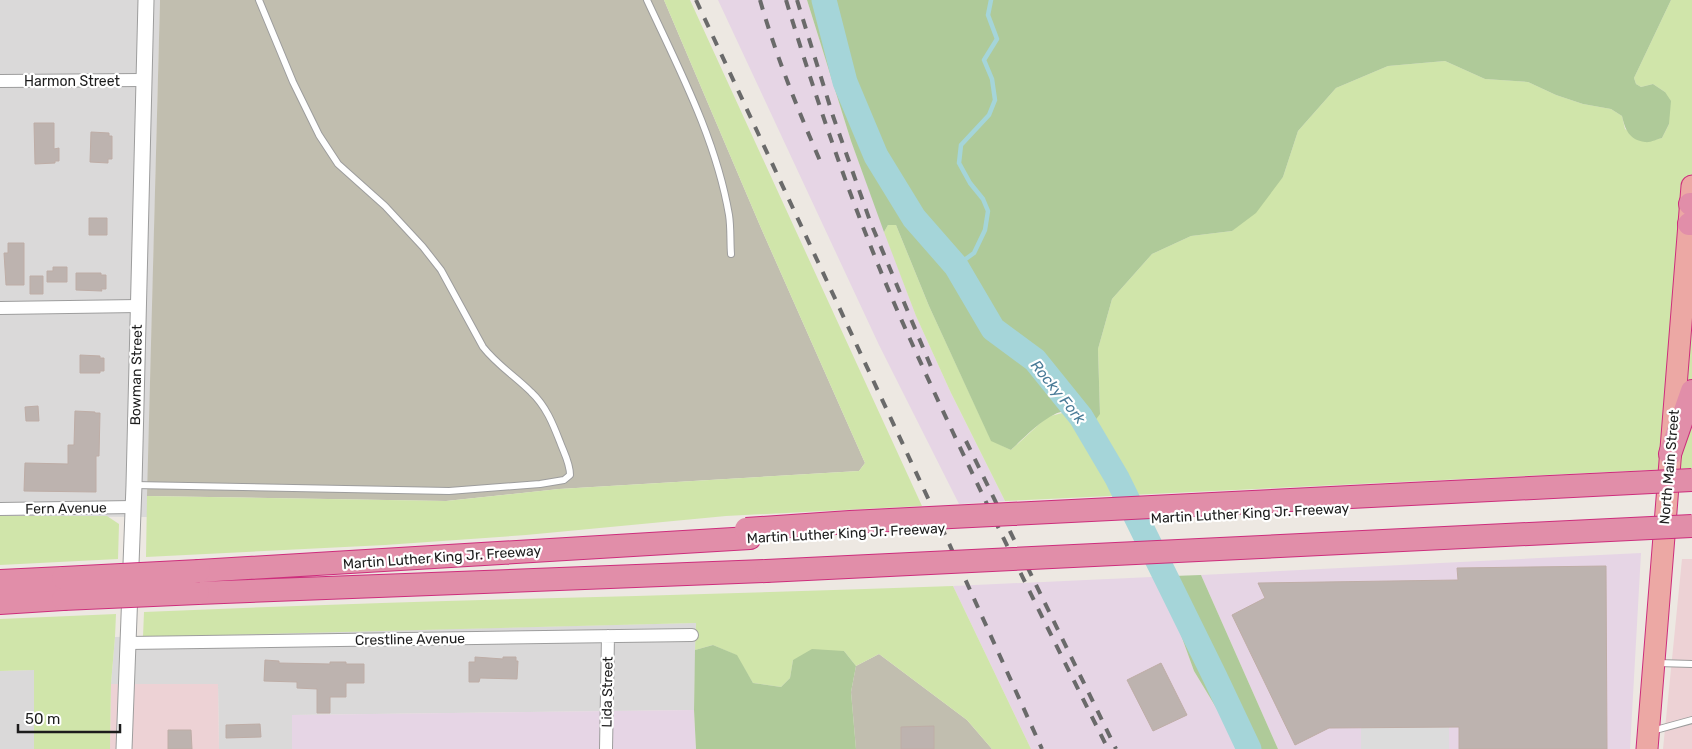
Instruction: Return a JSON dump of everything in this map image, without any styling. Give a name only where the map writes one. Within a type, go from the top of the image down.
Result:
[{"type":"highway","name":"North Main Street","points":[[1648,741],[1691,208]]},
{"type":"highway","points":[[1670,454],[1692,391]]},
{"type":"highway","points":[[748,533],[850,522],[1692,480]]},
{"type":"highway","name":"Martin Luther King Jr. Freeway","points":[[0,603],[63,589],[199,582],[642,544],[748,533],[1692,491]]},
{"type":"highway","name":"Martin Luther King Jr. Freeway","points":[[199,582],[693,575],[769,577],[1692,526]]},
{"type":"highway","points":[[769,577],[1692,537]]},
{"type":"highway","name":"Martin Luther King Jr. Freeway","points":[[0,581],[63,589]]},
{"type":"street","name":"Bowman Street","points":[[124,749],[134,485],[146,0]]},
{"type":"street","name":"Harmon Street","points":[[0,81],[143,80]]},
{"type":"street","points":[[0,308],[138,306]]},
{"type":"street","name":"Fern Avenue","points":[[0,509],[133,507]]},
{"type":"street","name":"Crestline Avenue","points":[[128,643],[692,635]]},
{"type":"street","name":"Lida Street","points":[[606,749],[608,636]]},
{"type":"lane","points":[[134,485],[448,491],[540,484],[564,480],[570,475],[570,467],[553,425],[540,402],[532,392],[492,358],[483,347],[441,270],[386,206],[338,164],[319,135],[292,82],[259,0]]},
{"type":"lane","points":[[647,0],[712,148],[729,215],[731,254]]},
{"type":"lane","points":[[1654,662],[1692,664]]},
{"type":"lane","points":[[1648,741],[1692,720]]},
{"type":"shaded area","points":[[0,0],[160,0],[147,517],[0,516]]},
{"type":"shaded area","points":[[160,0],[664,0],[761,228],[865,463],[859,471],[559,489],[446,501],[147,496]]},
{"type":"shaded area","points":[[718,0],[807,0],[851,141],[916,316],[951,393],[1005,501],[959,504],[879,345]]},
{"type":"shaded area","points":[[1641,553],[1630,749],[1278,749],[1201,575]]},
{"type":"shaded area","points":[[1682,559],[1692,559],[1692,749],[1663,749]]},
{"type":"shaded area","points":[[1173,576],[1168,592],[1172,610],[1194,671],[1241,749],[1031,749],[953,586]]},
{"type":"shaded area","points":[[696,623],[694,710],[293,715],[292,749],[219,749],[218,684],[111,684],[115,637]]},
{"type":"shaded area","points":[[879,654],[967,720],[992,749],[856,749],[851,692],[856,666]]},
{"type":"shaded area","points":[[34,670],[34,749],[0,749],[0,671]]},
{"type":"shaded area","points":[[111,684],[218,684],[219,749],[110,749]]},
{"type":"shaded area","points":[[694,710],[696,749],[292,749],[292,715]]},
{"type":"shaded area","points":[[1449,726],[1449,749],[1361,749],[1361,727]]},
{"type":"green space","points":[[664,0],[690,0],[922,506],[726,516],[526,535],[385,545],[146,557],[147,496],[446,501],[559,489],[859,471],[865,463],[761,228]]},
{"type":"green space","points":[[807,0],[1671,0],[1634,78],[1636,84],[1641,87],[1653,84],[1665,92],[1671,101],[1669,124],[1662,138],[1649,142],[1640,141],[1631,136],[1622,116],[1611,109],[1583,104],[1556,95],[1528,82],[1485,79],[1445,61],[1388,66],[1336,88],[1298,131],[1283,177],[1256,213],[1232,231],[1191,236],[1152,254],[1112,299],[1098,349],[1100,414],[1094,422],[1084,429],[1072,413],[1065,411],[1057,413],[1031,431],[1011,450],[991,441],[929,306],[896,225],[888,225],[884,232],[851,141]]},
{"type":"green space","points":[[1671,0],[1692,0],[1692,468],[1005,501],[951,393],[916,316],[884,232],[888,225],[896,225],[929,306],[991,440],[1011,450],[1047,417],[1066,412],[1100,414],[1098,349],[1112,299],[1152,254],[1191,236],[1232,231],[1283,177],[1298,131],[1336,88],[1388,66],[1445,61],[1485,79],[1528,82],[1556,95],[1583,104],[1611,109],[1622,116],[1625,129],[1646,142],[1662,138],[1669,124],[1665,92],[1653,84],[1641,87],[1636,84],[1634,78]]},
{"type":"green space","points":[[0,516],[107,516],[119,524],[118,559],[0,565]]},
{"type":"green space","points":[[1201,575],[1278,749],[1241,749],[1194,671],[1172,610],[1168,592],[1173,576]]},
{"type":"green space","points":[[953,586],[1031,749],[992,749],[967,720],[879,654],[856,666],[844,651],[793,660],[790,678],[781,687],[753,683],[736,655],[713,645],[695,650],[696,623],[143,637],[144,612],[346,604]]},
{"type":"green space","points":[[116,614],[111,684],[110,749],[34,749],[34,670],[0,671],[0,619]]},
{"type":"green space","points":[[713,645],[737,655],[753,683],[781,687],[790,678],[793,660],[812,649],[844,651],[856,666],[851,692],[856,749],[696,749],[694,710],[695,650]]},
{"type":"building","points":[[34,123],[54,123],[54,149],[59,148],[59,161],[35,164]]},
{"type":"building","points":[[91,132],[109,133],[109,136],[112,136],[112,159],[108,159],[108,163],[90,162]]},
{"type":"building","points":[[89,218],[107,218],[107,235],[89,235]]},
{"type":"building","points":[[8,243],[24,243],[24,285],[6,285],[4,253],[8,253]]},
{"type":"building","points":[[53,267],[67,267],[67,282],[47,282],[47,271],[53,271]]},
{"type":"building","points":[[76,273],[101,273],[101,275],[106,275],[106,289],[101,289],[102,291],[76,290]]},
{"type":"building","points":[[30,276],[43,276],[43,294],[30,294]]},
{"type":"building","points":[[80,355],[104,358],[104,371],[100,371],[100,373],[80,373]]},
{"type":"building","points":[[38,406],[39,421],[26,421],[25,407]]},
{"type":"building","points":[[75,411],[100,413],[99,456],[96,456],[96,492],[24,491],[25,463],[68,464],[68,445],[74,445]]},
{"type":"building","points":[[1606,566],[1607,749],[1459,749],[1459,727],[1329,728],[1295,745],[1232,615],[1265,598],[1258,583],[1458,580],[1457,568]]},
{"type":"building","points":[[475,657],[503,659],[503,657],[516,657],[516,661],[518,661],[517,679],[480,678],[479,682],[469,682],[469,662],[475,662]]},
{"type":"building","points":[[265,660],[279,661],[279,663],[330,664],[330,662],[346,662],[346,664],[364,664],[364,683],[346,683],[346,697],[330,697],[330,713],[317,713],[317,689],[297,688],[297,682],[264,681]]},
{"type":"building","points":[[1161,663],[1187,715],[1153,731],[1127,680]]},
{"type":"building","points":[[260,724],[261,737],[226,738],[226,725]]},
{"type":"building","points":[[934,726],[934,749],[901,749],[901,727]]},
{"type":"building","points":[[168,730],[191,730],[192,749],[168,749]]},
{"type":"waterway","name":"Rocky Fork","points":[[824,0],[845,82],[876,156],[914,218],[956,266],[993,329],[1035,360],[1081,417],[1117,478],[1249,749]]},
{"type":"waterway","points":[[956,266],[974,253],[985,230],[988,211],[983,199],[970,183],[959,163],[961,145],[989,115],[995,100],[992,79],[984,60],[997,39],[988,15],[991,0]]},
{"type":"railway","points":[[696,0],[947,539],[1042,749]]},
{"type":"railway","points":[[760,0],[788,83],[821,163]]},
{"type":"railway","points":[[786,0],[842,171],[892,298],[982,494],[1108,749]]},
{"type":"railway","points":[[797,0],[833,116],[870,221],[934,374]]},
{"type":"railway","points":[[966,441],[1116,749]]}]
